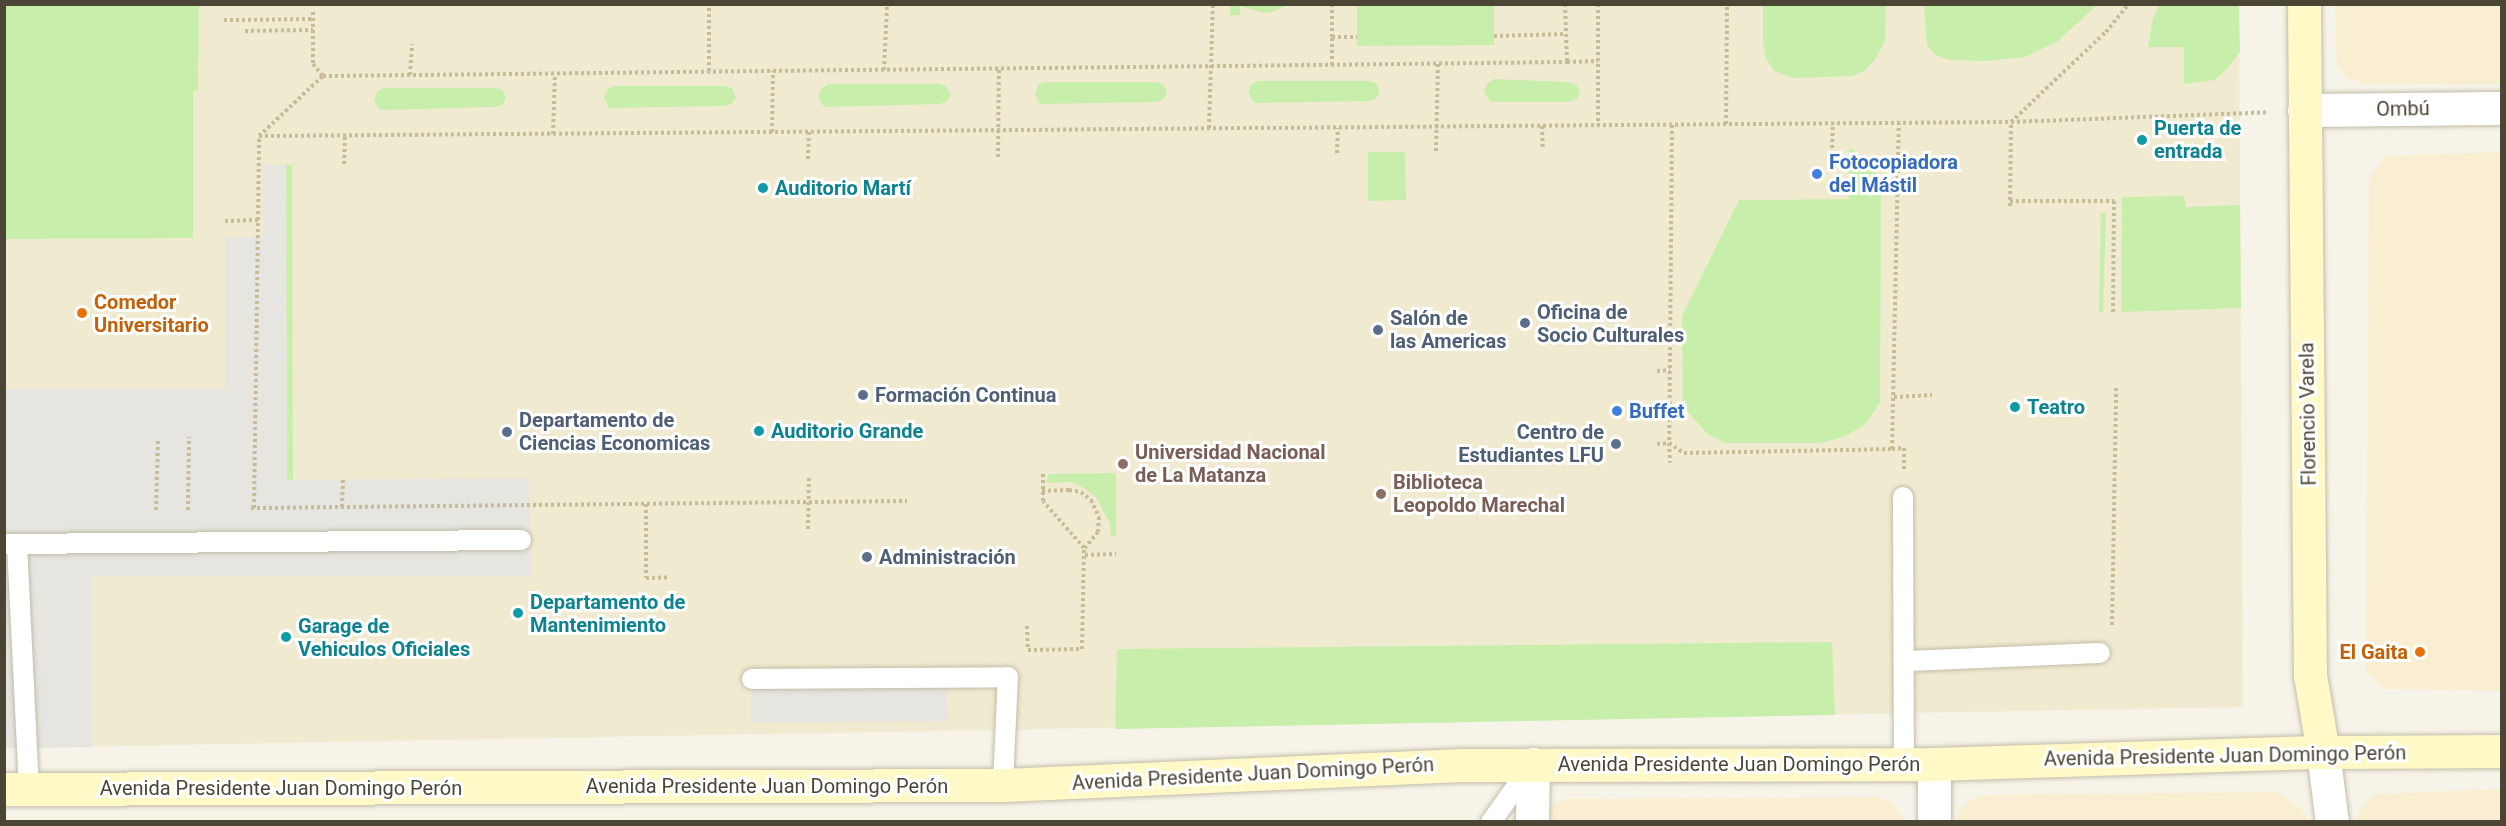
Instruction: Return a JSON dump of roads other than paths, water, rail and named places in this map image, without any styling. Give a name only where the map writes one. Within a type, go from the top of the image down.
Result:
[{"type":"main road","name":"Florencio Varela","points":[[2304,4],[2310,675],[2323,752]]},
{"type":"main road","name":"Avenida Presidente Juan Domingo Perón","points":[[17,789],[1003,785],[1533,764],[1919,764],[2323,752],[2502,751]]},
{"type":"street","name":"Ombú","points":[[2304,110],[2502,108]]},
{"type":"street","name":"Florencio Varela","points":[[2323,752],[2332,822]]},
{"type":"street","points":[[1532,822],[1533,764]]},
{"type":"street","points":[[1919,764],[1934,822]]},
{"type":"lane","points":[[1903,497],[1906,662],[1919,764]]},
{"type":"lane","points":[[17,789],[11,544],[521,540]]},
{"type":"lane","points":[[1906,662],[2100,653]]},
{"type":"lane","points":[[752,679],[1008,677],[1003,785]]},
{"type":"lane","points":[[1491,822],[1533,764]]},
{"type":"place","name":"Puerta de entrada","points":[[2142,140]]},
{"type":"place","name":"Fotocopiadora del Mástil","points":[[1817,174]]},
{"type":"place","name":"Auditorio Martí","points":[[763,188]]},
{"type":"place","name":"Comedor Universitario","points":[[82,313]]},
{"type":"place","name":"Oficina de Socio Culturales","points":[[1525,323]]},
{"type":"place","name":"Salón de las Americas","points":[[1378,330]]},
{"type":"place","name":"Formación Continua","points":[[863,395]]},
{"type":"place","name":"Teatro","points":[[2015,407]]},
{"type":"place","name":"Buffet","points":[[1617,411]]},
{"type":"place","name":"Auditorio Grande","points":[[759,431]]},
{"type":"place","name":"Departamento de Ciencias Economicas","points":[[507,432]]},
{"type":"place","name":"Centro de Estudiantes LFU","points":[[1616,444]]},
{"type":"place","name":"Universidad Nacional de La Matanza","points":[[1123,464]]},
{"type":"place","name":"Biblioteca Leopoldo Marechal","points":[[1381,494]]},
{"type":"place","name":"Administración","points":[[867,557]]},
{"type":"place","name":"Departamento de Mantenimiento","points":[[518,613]]},
{"type":"place","name":"Garage de Vehiculos Oficiales","points":[[286,637]]},
{"type":"place","name":"El Gaita","points":[[2420,652]]}]
